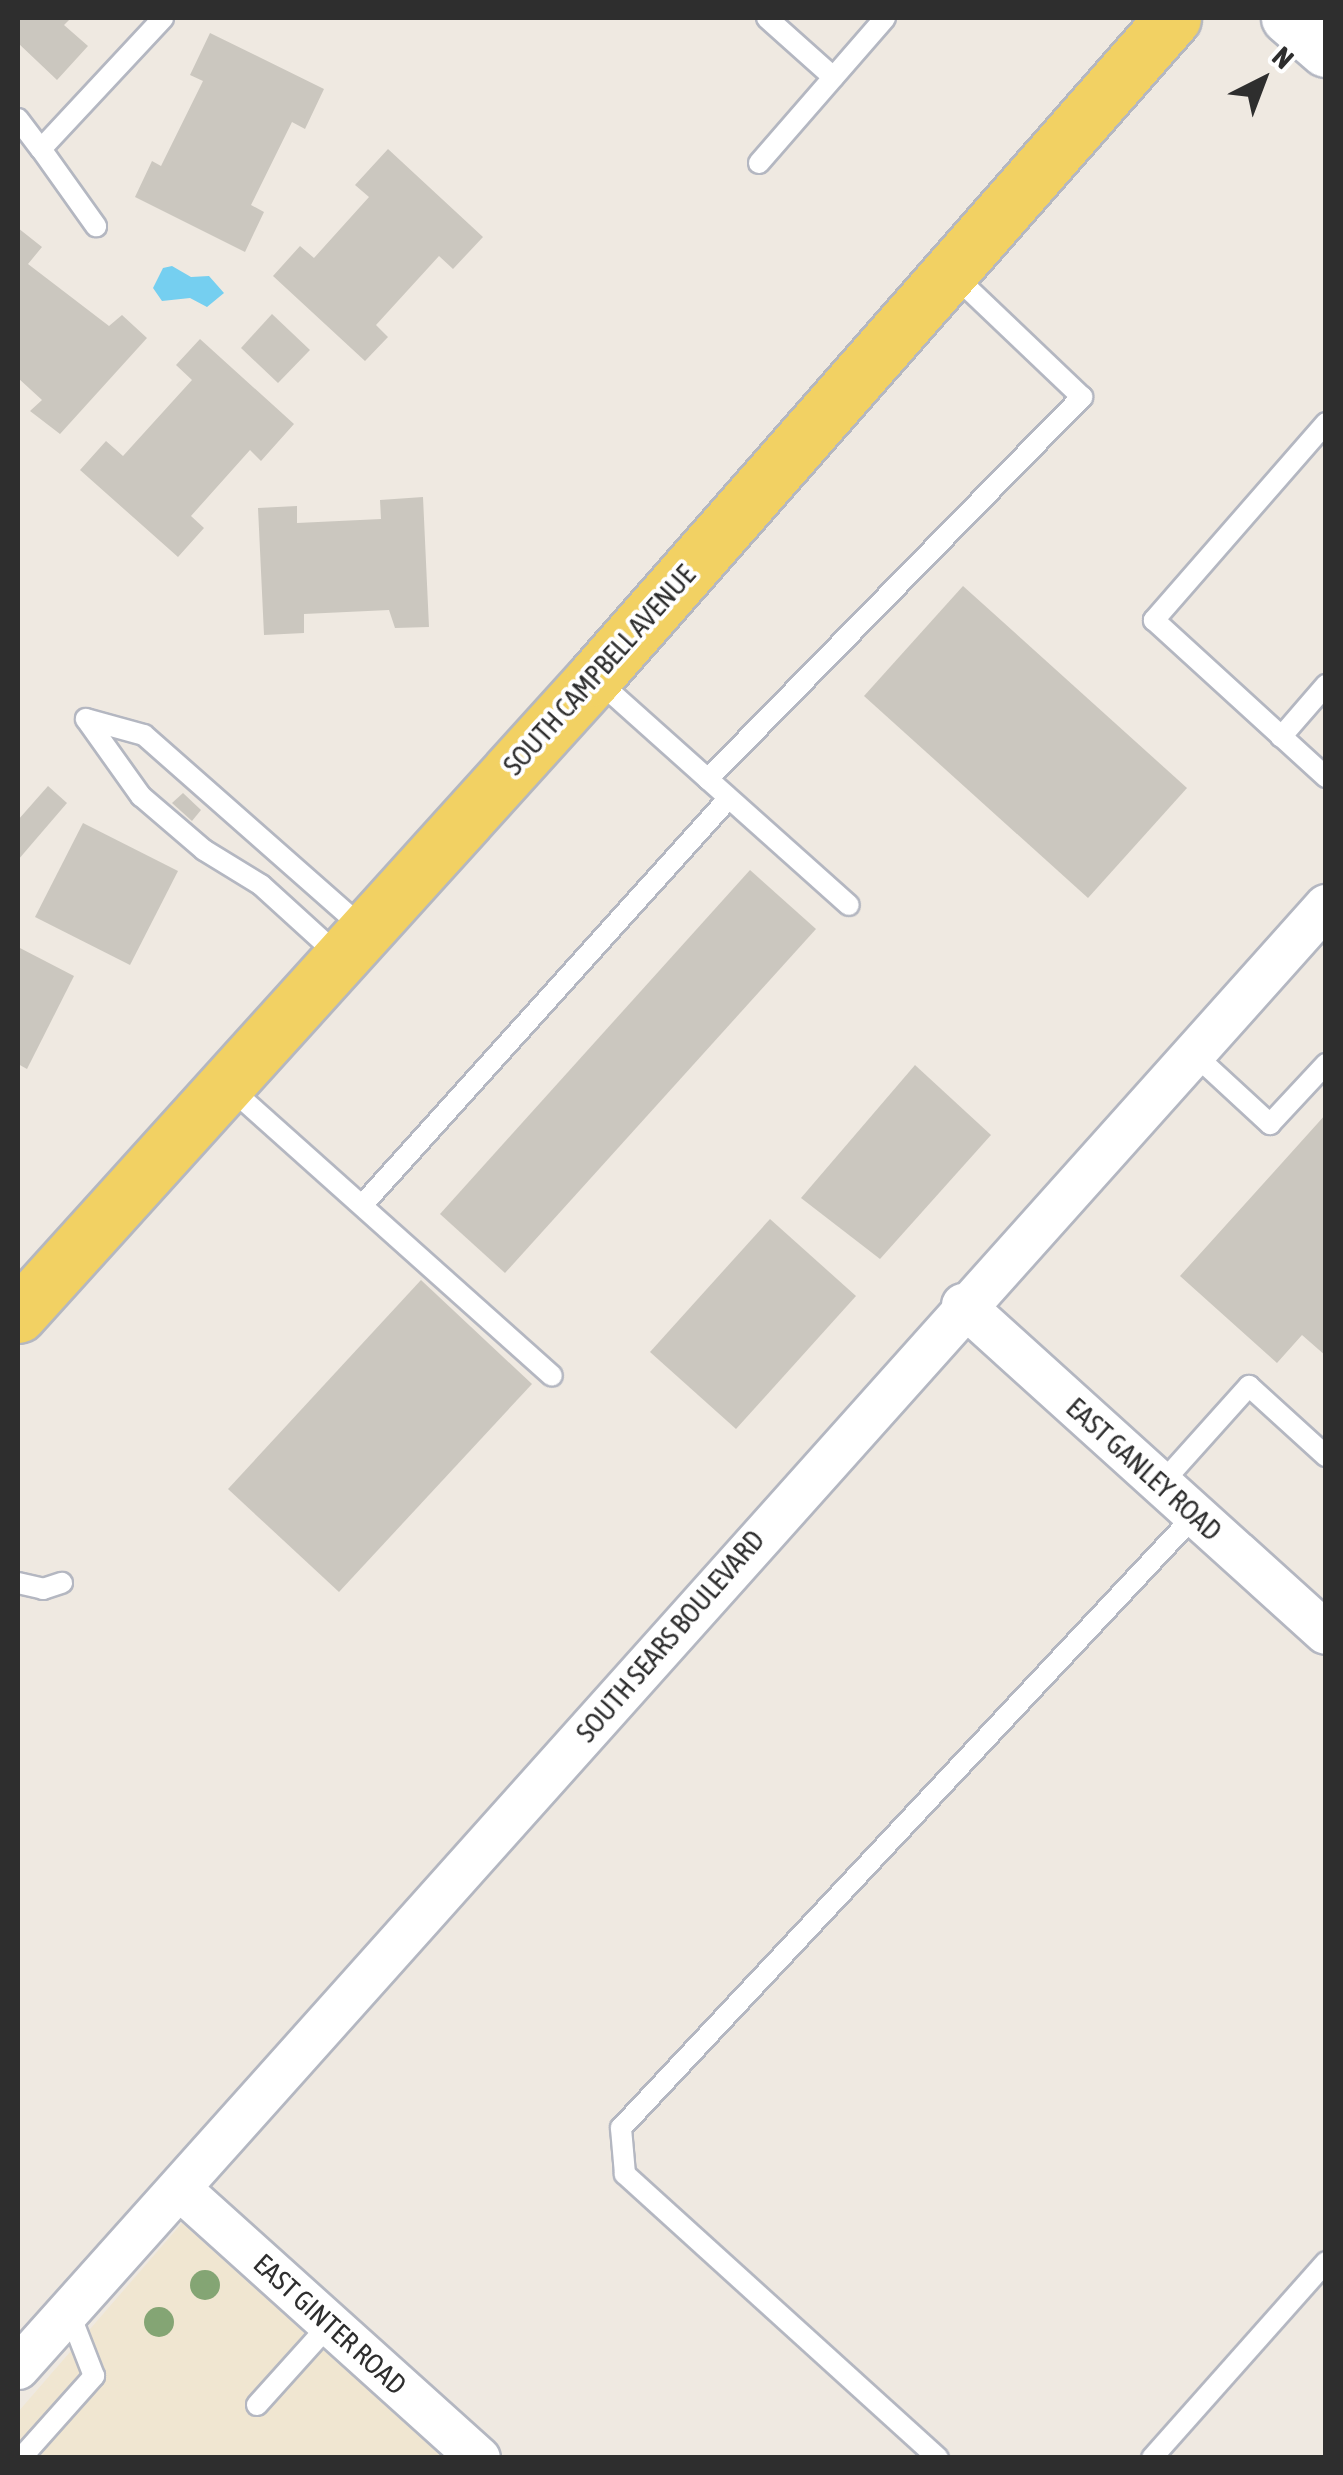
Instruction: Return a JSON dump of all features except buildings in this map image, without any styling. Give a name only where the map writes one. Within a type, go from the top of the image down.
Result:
[{"type":"main road","name":"SOUTH CAMPBELL AVENUE","points":[[18,1315],[224,1082],[594,678],[1173,18]]},
{"type":"street","points":[[1288,18],[1326,51]]},
{"type":"street","name":"SOUTH SEARS BOULEVARD","points":[[18,2368],[181,2190],[963,1305],[1326,906]]},
{"type":"street","name":"EAST GANLEY ROAD","points":[[963,1305],[1195,1515],[1319,1614]]},
{"type":"street","name":"EAST GINTER ROAD","points":[[181,2190],[479,2458]]},
{"type":"lane","points":[[40,150],[163,18]]},
{"type":"lane","points":[[767,18],[833,77]]},
{"type":"lane","points":[[759,164],[885,18]]},
{"type":"lane","points":[[18,119],[96,226]]},
{"type":"lane","points":[[708,778],[1082,397],[950,272]]},
{"type":"lane","points":[[1326,422],[1154,620],[1326,777]]},
{"type":"lane","points":[[594,678],[849,905]]},
{"type":"lane","points":[[1281,737],[1326,685]]},
{"type":"lane","points":[[86,718],[144,736],[351,942],[204,850],[142,796],[86,718]]},
{"type":"lane","points":[[366,1201],[730,798]]},
{"type":"lane","points":[[1192,1053],[1270,1124],[1326,1064]]},
{"type":"lane","points":[[224,1082],[552,1376]]},
{"type":"lane","points":[[1161,1484],[1249,1386],[1326,1456]]},
{"type":"lane","points":[[938,2458],[626,2174],[621,2128],[1195,1515]]},
{"type":"lane","points":[[18,1583],[43,1590],[62,1583]]},
{"type":"lane","points":[[1152,2458],[1326,2262]]},
{"type":"lane","points":[[21,2458],[94,2376],[69,2312]]},
{"type":"lane","points":[[257,2404],[330,2324]]},
{"type":"shaded area","points":[[182,2223],[442,2457],[18,2458],[18,2412]]},
{"type":"water","points":[[172,266],[191,277],[209,276],[224,293],[207,307],[190,298],[162,301],[153,288],[163,268]]}]
